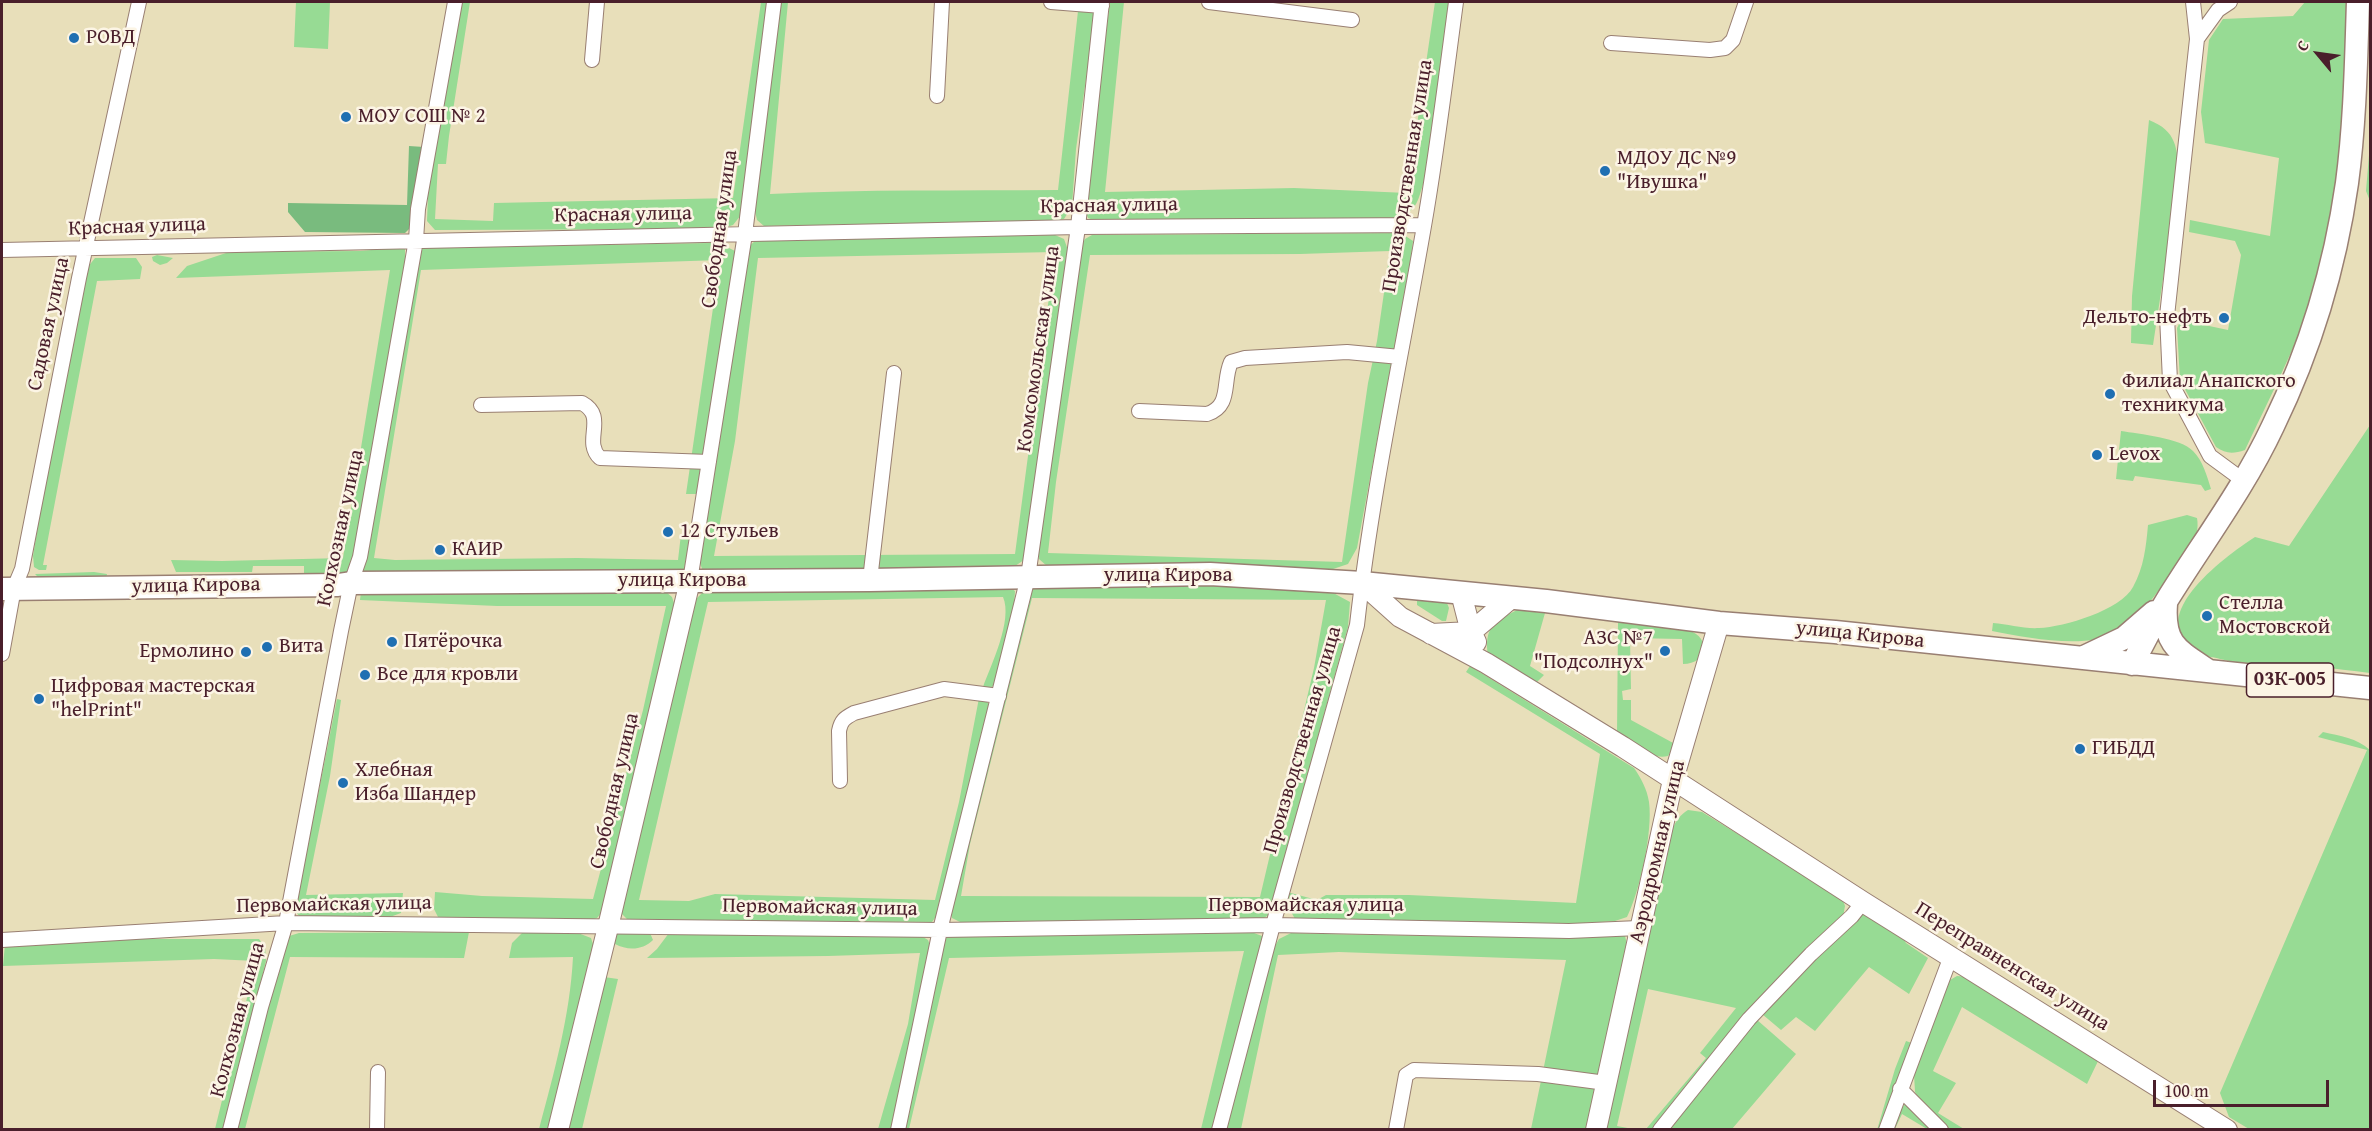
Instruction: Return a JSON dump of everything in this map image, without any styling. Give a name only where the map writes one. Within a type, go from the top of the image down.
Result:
[{"type":"main road","points":[[2132,664],[2167,601],[2244,481],[2273,426],[2300,366],[2332,260],[2347,183],[2356,77],[2358,2]]},
{"type":"main road","name":"улица Кирова","points":[[8,589],[338,585],[351,582],[870,580],[1210,574],[1362,583],[1546,601],[1719,623],[1835,632],[2210,672]]},
{"type":"main road","points":[[2081,658],[2124,638],[2167,601]]},
{"type":"main road","points":[[2167,601],[2164,626],[2173,644],[2210,672]]},
{"type":"main road","name":"03К-005","points":[[2210,672],[2370,688]]},
{"type":"street","name":"Садовая улица","points":[[2,654],[8,589],[21,569],[86,250],[140,2]]},
{"type":"street","name":"Колхозная улица","points":[[230,1130],[261,1007],[286,923],[351,582],[360,557],[416,240],[418,209],[454,2]]},
{"type":"street","points":[[592,60],[597,2]]},
{"type":"street","name":"Свободная улица","points":[[558,1130],[690,581],[746,234],[774,2]]},
{"type":"street","points":[[937,96],[942,2]]},
{"type":"street","name":"Комсомольская улица","points":[[898,1130],[940,930],[1028,577],[1078,227],[1102,4],[1051,2]]},
{"type":"street","points":[[1209,2],[1352,20]]},
{"type":"street","name":"Производственная улица","points":[[1220,1130],[1273,925],[1357,626],[1362,583],[1424,225],[1456,2]]},
{"type":"street","points":[[1611,43],[1710,50],[1725,48],[1733,40],[1746,2]]},
{"type":"street","points":[[2193,2],[2197,39],[2167,316],[2170,381],[2210,456],[2244,481]]},
{"type":"street","points":[[2197,39],[2218,10],[2230,2]]},
{"type":"street","name":"Красная улица","points":[[2,250],[1078,227],[1424,225]]},
{"type":"street","points":[[1139,411],[1207,414],[1216,411],[1223,405],[1227,371],[1231,362],[1245,358],[1347,352],[1400,357]]},
{"type":"street","points":[[870,580],[894,373]]},
{"type":"street","points":[[481,405],[582,403],[591,408],[595,417],[593,445],[600,458],[709,462]]},
{"type":"street","points":[[1362,583],[1400,617],[1486,663],[1673,780]]},
{"type":"street","points":[[1400,617],[1396,605],[1398,594],[1404,588]]},
{"type":"street","points":[[1461,593],[1471,632],[1486,663]]},
{"type":"street","points":[[1431,634],[1471,632],[1510,599]]},
{"type":"street","name":"Аэродромная улица","points":[[1596,1130],[1673,780],[1719,623]]},
{"type":"street","points":[[840,782],[839,731],[840,723],[844,718],[854,713],[944,688],[999,696]]},
{"type":"street","name":"Переправненская улица","points":[[1673,780],[2227,1130]]},
{"type":"street","points":[[1660,1130],[1749,1019],[1811,954],[1852,916],[1863,902]]},
{"type":"street","name":"Первомайская улица","points":[[2,940],[286,923],[940,930],[1273,925],[1569,931],[1639,928]]},
{"type":"street","points":[[1886,1130],[1951,956]]},
{"type":"street","points":[[1396,1130],[1406,1075],[1414,1070],[1538,1074],[1606,1083]]},
{"type":"street","points":[[377,1130],[378,1072]]},
{"type":"street","points":[[1900,1089],[1941,1130]]},
{"type":"green space","points":[[296,2],[330,2],[328,49],[294,47]]},
{"type":"green space","points":[[460,2],[470,2],[446,164],[438,164],[435,219],[493,221],[494,203],[733,198],[761,2],[768,2],[741,215],[733,225],[720,229],[435,230],[427,221],[428,194]]},
{"type":"green space","points":[[779,2],[788,2],[770,194],[1058,190],[1079,2],[1097,2],[1076,149],[1072,206],[1064,219],[764,226],[757,220],[754,207]]},
{"type":"green space","points":[[1110,2],[1124,2],[1105,192],[1294,188],[1407,193],[1435,2],[1450,2],[1424,181],[1415,206],[1412,210],[1394,219],[1096,221],[1088,218],[1084,208],[1086,185]]},
{"type":"green space","points":[[2305,2],[2347,2],[2342,123],[2326,243],[2317,282],[2304,321],[2245,450],[2226,452],[2216,447],[2180,380],[2177,328],[2181,320],[2228,330],[2241,255],[2235,241],[2189,232],[2190,220],[2270,236],[2279,158],[2205,143],[2201,112],[2209,40],[2223,19],[2293,16]]},
{"type":"green space","points":[[2149,120],[2165,129],[2174,141],[2179,174],[2153,345],[2131,343],[2132,296]]},
{"type":"green space","points":[[2370,143],[2370,201],[2366,191]]},
{"type":"green space","points":[[409,146],[424,147],[411,227],[405,233],[305,232],[288,212],[288,203],[407,205]]},
{"type":"green space","points":[[1401,233],[1413,241],[1357,548],[1348,564],[1330,570],[1048,567],[1039,559],[1054,420],[1078,252],[1085,239],[1092,235]],"holes":[[[1390,251],[1377,341],[1368,383],[1342,562],[1048,553],[1056,482],[1090,255]]]},
{"type":"green space","points":[[1055,235],[1064,239],[1068,250],[1066,278],[1024,560],[1009,570],[703,571],[699,561],[747,248],[755,241]],"holes":[[[1055,252],[1015,554],[714,556],[735,441],[758,258]]]},
{"type":"green space","points":[[711,243],[737,252],[697,494],[686,494],[720,260],[421,270],[374,558],[395,560],[577,558],[678,560],[681,534],[690,534],[684,571],[362,575],[418,248]]},
{"type":"green space","points":[[405,247],[405,273],[361,528],[350,571],[304,576],[304,566],[253,566],[252,572],[176,572],[171,560],[343,558],[390,270],[176,278],[187,266],[229,252],[360,251]]},
{"type":"green space","points":[[157,255],[173,258],[160,265],[153,261],[152,257]]},
{"type":"green space","points":[[95,258],[136,258],[142,267],[140,279],[97,281],[43,565],[47,565],[46,570],[39,570],[34,567],[33,556],[42,500],[87,268]]},
{"type":"green space","points":[[2370,425],[2370,673],[2323,667],[2232,662],[2204,655],[2184,641],[2178,625],[2182,608],[2192,591],[2224,559],[2255,537],[2289,546]]},
{"type":"green space","points":[[2121,431],[2159,437],[2187,447],[2199,459],[2211,489],[2205,491],[2201,485],[2135,476],[2133,481],[2116,479]]},
{"type":"green space","points":[[2187,515],[2197,518],[2198,526],[2190,548],[2139,615],[2119,633],[2105,638],[2056,641],[1992,631],[1993,623],[2033,628],[2077,621],[2117,603],[2133,587],[2140,572],[2148,525]]},
{"type":"green space","points":[[94,572],[107,574],[106,579],[41,580],[35,574]]},
{"type":"green space","points":[[1032,584],[1266,584],[1326,589],[1350,602],[1348,627],[1269,915],[1262,919],[1008,925],[960,922],[952,918],[950,909]],"holes":[[[1032,598],[1326,600],[1314,668],[1260,897],[961,896],[970,844]]]},
{"type":"green space","points":[[1006,585],[1015,591],[1014,607],[994,685],[989,689],[983,687],[1003,630],[1005,607],[1003,597],[708,602],[639,900],[689,901],[715,894],[935,900],[959,802],[979,698],[987,701],[990,708],[938,914],[932,922],[628,920],[622,914],[620,903],[690,605],[702,593],[713,587]]},
{"type":"green space","points":[[665,591],[672,597],[676,609],[604,910],[597,918],[585,922],[438,917],[434,909],[435,892],[482,896],[593,899],[643,710],[666,606],[497,606],[360,600],[361,592]]},
{"type":"green space","points":[[1417,599],[1447,603],[1449,608],[1446,621],[1442,621],[1417,605]]},
{"type":"green space","points":[[1517,610],[1545,613],[1530,666],[1544,675],[1537,682],[1529,685],[1488,656],[1487,639],[1492,627],[1496,622]]},
{"type":"green space","points":[[1618,622],[1688,630],[1696,634],[1704,644],[1704,650],[1698,660],[1683,664],[1682,639],[1630,638],[1631,689],[1622,691],[1623,700],[1631,700],[1631,720],[1675,744],[1668,756],[1655,756],[1617,735]]},
{"type":"green space","points":[[1470,666],[1634,768],[1645,788],[1650,814],[1641,877],[1627,917],[1615,921],[1554,925],[1295,919],[1288,906],[1287,892],[1317,900],[1326,895],[1409,895],[1576,903],[1600,754],[1466,672]]},
{"type":"green space","points":[[337,699],[341,700],[330,776],[306,895],[403,893],[401,913],[390,917],[301,918],[295,911]]},
{"type":"green space","points":[[2323,732],[2354,740],[2370,750],[2370,1129],[2249,1129],[2229,1117],[2220,1093],[2367,750],[2318,737]]},
{"type":"green space","points":[[1688,810],[1702,812],[1842,898],[1845,906],[1843,917],[1656,1129],[1646,1129],[1706,1058],[1700,1053],[1736,1008],[1648,989],[1617,1126],[1633,1129],[1603,1130],[1665,852],[1675,823]]},
{"type":"green space","points":[[1863,912],[1901,935],[1906,943],[1928,958],[1909,994],[1869,967],[1815,1031],[1796,1017],[1781,1030],[1762,1014]]},
{"type":"green space","points":[[469,932],[464,958],[290,957],[245,1129],[237,1130],[259,1034],[286,937],[299,933]]},
{"type":"green space","points":[[523,932],[578,933],[591,938],[594,947],[551,1129],[539,1129],[565,1023],[573,957],[509,958],[512,943]]},
{"type":"green space","points":[[617,933],[650,933],[653,940],[640,948],[625,948],[615,944],[614,938]]},
{"type":"green space","points":[[669,933],[923,937],[928,940],[931,948],[894,1129],[878,1129],[908,1024],[920,953],[647,958]]},
{"type":"green space","points":[[1254,933],[1262,936],[1262,945],[1213,1129],[1201,1129],[1244,951],[949,958],[909,1129],[903,1130],[942,945],[947,937]]},
{"type":"green space","points":[[1291,933],[1570,937],[1611,933],[1625,936],[1627,944],[1587,1129],[1531,1129],[1566,960],[1339,952],[1278,955],[1241,1129],[1225,1130],[1270,954],[1279,939]]},
{"type":"green space","points":[[131,939],[259,939],[265,947],[266,961],[225,1129],[215,1129],[256,961],[214,959],[3,966],[5,944]]},
{"type":"green space","points":[[1957,976],[1970,977],[2100,1057],[2087,1084],[1962,1007],[1933,1071],[1956,1083],[1938,1113],[1964,1129],[1947,1129],[1924,1108],[1915,1092],[1914,1074],[1939,1004],[1950,980]]},
{"type":"green space","points":[[604,977],[618,979],[582,1129],[564,1130]]},
{"type":"green space","points":[[1756,1019],[1796,1054],[1732,1129],[1666,1130]]},
{"type":"green space","points":[[1906,1041],[1912,1043],[1884,1129],[1877,1130],[1895,1069]]},
{"type":"green space","points":[[1905,1104],[1909,1104],[1933,1129],[1927,1129],[1902,1114],[1895,1129],[1891,1130],[1896,1116]]},
{"type":"place","name":"РОВД","points":[[74,38]]},
{"type":"place","name":"МОУ СОШ № 2","points":[[346,117]]},
{"type":"place","name":"МДОУ ДС №9 \"Ивушка\"","points":[[1605,171]]},
{"type":"place","name":"Дельто-нефть","points":[[2224,318]]},
{"type":"place","name":"Филиал Анапского техникума","points":[[2110,394]]},
{"type":"place","name":"Levox","points":[[2097,455]]},
{"type":"place","name":"12 Стульев","points":[[668,532]]},
{"type":"place","name":"КАИР","points":[[440,550]]},
{"type":"place","name":"Стелла Мостовской","points":[[2207,616]]},
{"type":"place","name":"Пятёрочка","points":[[392,642]]},
{"type":"place","name":"Вита","points":[[267,647]]},
{"type":"place","name":"АЗС №7 \"Подсолнух\"","points":[[1665,651]]},
{"type":"place","name":"Ермолино","points":[[246,652]]},
{"type":"place","name":"Все для кровли","points":[[365,675]]},
{"type":"place","name":"Цифровая мастерская \"helPrint\"","points":[[39,699]]},
{"type":"place","name":"ГИБДД","points":[[2080,749]]},
{"type":"place","name":"Хлебная Изба Шандер","points":[[343,783]]}]
